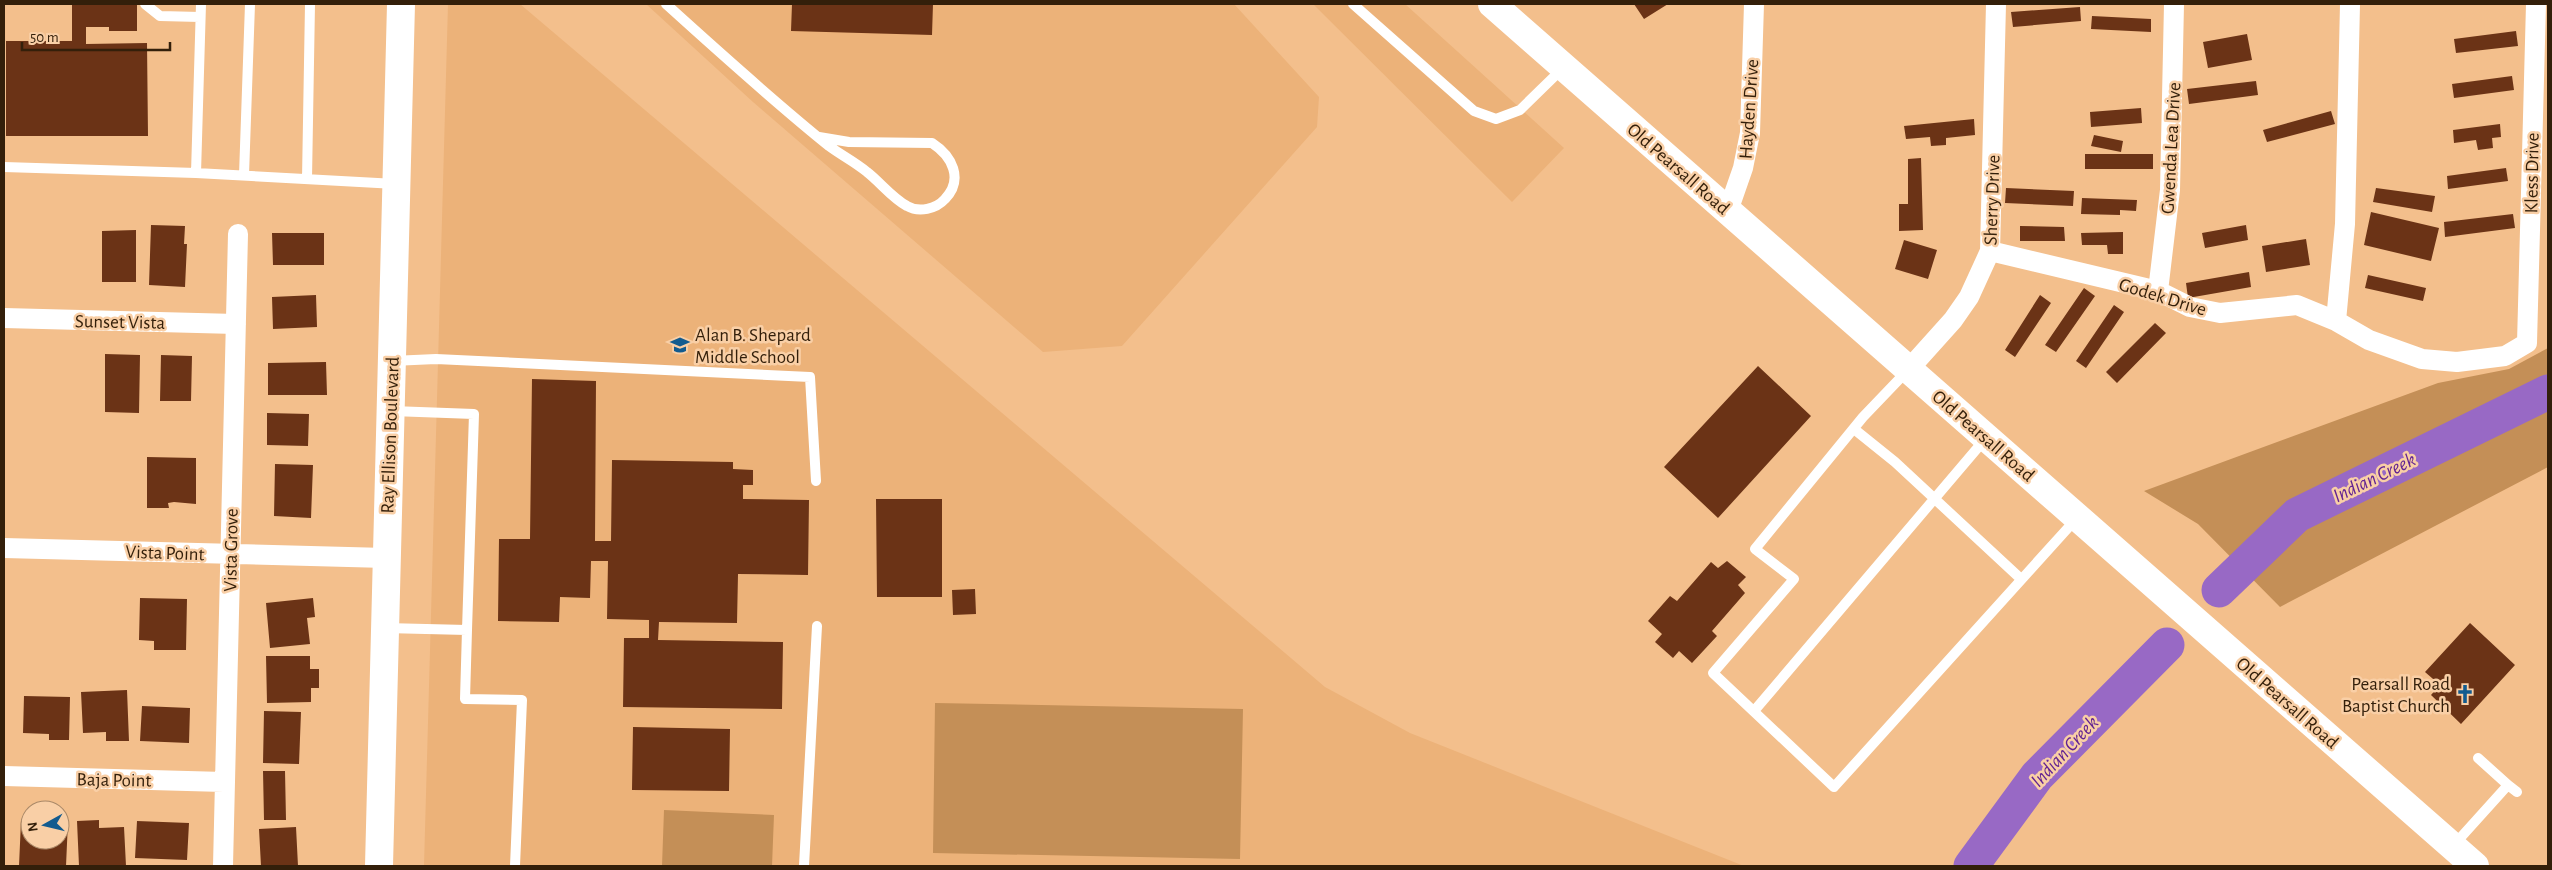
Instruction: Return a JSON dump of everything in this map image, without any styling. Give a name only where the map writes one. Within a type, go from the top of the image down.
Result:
[{"type":"main road","name":"Ray Ellison Boulevard","points":[[379,866],[401,4]]},
{"type":"main road","name":"Old Pearsall Road","points":[[1492,4],[2475,866]]},
{"type":"street","name":"Hayden Drive","points":[[1728,211],[1743,168],[1750,133],[1754,4]]},
{"type":"street","name":"Sherry Drive","points":[[1909,369],[1953,320],[1969,297],[1990,251],[1996,4]]},
{"type":"street","name":"Gwenda Lea Drive","points":[[2158,291],[2170,190],[2174,4]]},
{"type":"street","points":[[2336,321],[2345,224],[2350,4]]},
{"type":"street","name":"Kless Drive","points":[[2527,342],[2536,4]]},
{"type":"street","name":"Vista Grove","points":[[222,866],[238,234]]},
{"type":"street","name":"Godek Drive","points":[[1990,251],[2158,291],[2190,307],[2220,313],[2297,305],[2336,321],[2369,340],[2422,359],[2457,362],[2505,356],[2527,342]]},
{"type":"street","name":"Sunset Vista","points":[[4,318],[236,324]]},
{"type":"street","name":"Vista Point","points":[[4,548],[386,558]]},
{"type":"street","name":"Baja Point","points":[[4,776],[224,782]]},
{"type":"lane","points":[[146,4],[160,16],[200,17]]},
{"type":"lane","points":[[196,173],[201,4]]},
{"type":"lane","points":[[244,175],[250,4]]},
{"type":"lane","points":[[307,179],[310,4]]},
{"type":"lane","points":[[666,4],[819,137],[866,171],[906,206],[916,209],[935,207],[944,201],[952,191],[955,180],[950,158],[932,143],[849,142],[819,137]]},
{"type":"lane","points":[[1353,4],[1474,111],[1496,118],[1520,110],[1563,68]]},
{"type":"lane","points":[[4,167],[244,175],[396,184]]},
{"type":"lane","points":[[391,361],[436,359],[810,377],[816,481]]},
{"type":"lane","points":[[1909,369],[1854,429],[1755,549],[1794,579],[1713,673],[1834,787],[2078,517]]},
{"type":"lane","points":[[390,411],[474,414],[465,698],[522,700],[515,866]]},
{"type":"lane","points":[[1854,429],[1934,498],[2020,579]]},
{"type":"lane","points":[[1754,711],[1987,437]]},
{"type":"lane","points":[[804,866],[817,626]]},
{"type":"lane","points":[[384,628],[468,630]]},
{"type":"lane","points":[[2478,758],[2517,792]]},
{"type":"lane","points":[[2452,846],[2508,785]]},
{"type":"shaded area","name":"Alan B. Shepard Middle School","points":[[448,4],[520,4],[1325,687],[1410,733],[1744,866],[424,866]]},
{"type":"shaded area","points":[[646,4],[1234,4],[1319,97],[1317,127],[1122,346],[1043,352],[753,102]]},
{"type":"shaded area","points":[[1313,4],[1405,4],[1564,148],[1512,202]]},
{"type":"shaded area","points":[[2548,348],[2548,467],[2280,607],[2198,524],[2144,491],[2438,383],[2509,369]]},
{"type":"shaded area","points":[[935,703],[1243,709],[1240,859],[933,853]]},
{"type":"shaded area","points":[[664,810],[774,815],[772,866],[662,866]]},
{"type":"building","points":[[72,4],[137,4],[137,31],[109,31],[109,27],[86,27],[86,44],[147,43],[148,136],[6,136],[6,41],[72,41]]},
{"type":"building","points":[[792,4],[933,4],[932,35],[791,31]]},
{"type":"building","points":[[1634,4],[1668,4],[1644,19]]},
{"type":"building","points":[[2080,7],[2081,21],[2013,27],[2011,12]]},
{"type":"building","points":[[2092,16],[2151,19],[2151,32],[2091,29]]},
{"type":"building","points":[[2516,31],[2518,46],[2456,53],[2454,39]]},
{"type":"building","points":[[2247,34],[2252,60],[2208,68],[2203,42]]},
{"type":"building","points":[[2512,76],[2514,90],[2454,98],[2452,84]]},
{"type":"building","points":[[2256,81],[2258,95],[2189,104],[2187,89]]},
{"type":"building","points":[[2141,108],[2142,123],[2091,127],[2090,112]]},
{"type":"building","points":[[2331,111],[2335,124],[2267,142],[2263,130]]},
{"type":"building","points":[[1974,119],[1975,135],[1946,138],[1946,145],[1931,146],[1930,137],[1906,139],[1904,126]]},
{"type":"building","points":[[2500,124],[2501,137],[2492,138],[2493,148],[2478,150],[2476,140],[2454,143],[2453,130]]},
{"type":"building","points":[[2094,135],[2123,141],[2121,152],[2091,146]]},
{"type":"building","points":[[2085,154],[2153,154],[2153,169],[2085,169]]},
{"type":"building","points":[[1921,158],[1923,230],[1899,231],[1899,204],[1908,204],[1908,159]]},
{"type":"building","points":[[2506,168],[2508,181],[2448,189],[2447,176]]},
{"type":"building","points":[[2006,188],[2074,191],[2073,206],[2005,203]]},
{"type":"building","points":[[2376,188],[2435,196],[2432,212],[2373,202]]},
{"type":"building","points":[[2082,198],[2137,200],[2136,211],[2120,210],[2120,215],[2081,214]]},
{"type":"building","points":[[2371,212],[2439,228],[2431,261],[2364,245]]},
{"type":"building","points":[[2513,214],[2515,228],[2445,237],[2444,222]]},
{"type":"building","points":[[151,225],[185,226],[184,244],[187,244],[185,287],[149,285]]},
{"type":"building","points":[[2246,225],[2248,240],[2205,248],[2202,233]]},
{"type":"building","points":[[2020,226],[2064,227],[2065,241],[2020,241]]},
{"type":"building","points":[[136,230],[136,282],[102,282],[102,231]]},
{"type":"building","points":[[2123,232],[2123,254],[2108,254],[2107,245],[2082,245],[2081,233]]},
{"type":"building","points":[[272,233],[324,233],[324,265],[273,265]]},
{"type":"building","points":[[2306,239],[2310,265],[2266,272],[2262,246]]},
{"type":"building","points":[[1904,240],[1937,250],[1928,279],[1895,269]]},
{"type":"building","points":[[2249,272],[2251,287],[2188,298],[2186,283]]},
{"type":"building","points":[[2368,275],[2426,288],[2423,301],[2365,288]]},
{"type":"building","points":[[2084,288],[2095,296],[2056,352],[2045,345]]},
{"type":"building","points":[[316,295],[317,327],[273,329],[272,297]]},
{"type":"building","points":[[2040,295],[2051,303],[2015,357],[2005,350]]},
{"type":"building","points":[[2114,305],[2124,312],[2086,368],[2076,361]]},
{"type":"building","points":[[2155,323],[2166,333],[2117,383],[2106,372]]},
{"type":"building","points":[[105,354],[140,355],[139,413],[105,412]]},
{"type":"building","points":[[161,355],[192,356],[191,401],[160,401]]},
{"type":"building","points":[[326,362],[327,395],[268,395],[268,363]]},
{"type":"building","points":[[1758,366],[1811,416],[1718,518],[1664,467]]},
{"type":"building","points":[[532,379],[596,381],[595,541],[611,541],[612,460],[733,462],[733,469],[753,470],[753,485],[743,485],[743,499],[809,500],[808,575],[738,574],[737,623],[659,622],[658,640],[783,642],[782,709],[623,707],[624,638],[649,638],[649,620],[607,619],[608,561],[591,561],[590,598],[560,597],[559,622],[498,621],[499,539],[530,539]]},
{"type":"building","points":[[267,413],[309,414],[308,446],[267,445]]},
{"type":"building","points":[[147,457],[196,458],[196,504],[174,502],[168,503],[169,508],[147,508]]},
{"type":"building","points":[[275,464],[313,465],[311,518],[274,516]]},
{"type":"building","points":[[876,499],[942,499],[942,597],[877,597]]},
{"type":"building","points":[[1727,561],[1746,577],[1738,585],[1745,593],[1712,631],[1717,636],[1692,663],[1679,651],[1673,658],[1655,642],[1662,634],[1648,621],[1670,596],[1677,601],[1711,562],[1718,568]]},
{"type":"building","points":[[975,589],[976,614],[953,615],[952,590]]},
{"type":"building","points":[[140,598],[187,599],[186,650],[154,650],[154,641],[139,640]]},
{"type":"building","points":[[313,598],[315,617],[307,618],[310,644],[270,648],[266,603]]},
{"type":"building","points":[[2470,623],[2515,665],[2461,724],[2431,695],[2440,685],[2425,672]]},
{"type":"building","points":[[266,656],[310,656],[310,669],[319,669],[319,688],[311,688],[311,702],[267,703]]},
{"type":"building","points":[[127,690],[129,741],[106,741],[106,732],[83,733],[81,692]]},
{"type":"building","points":[[24,696],[70,697],[69,740],[49,740],[49,734],[23,733]]},
{"type":"building","points":[[142,706],[190,708],[189,743],[140,741]]},
{"type":"building","points":[[264,711],[301,712],[299,764],[263,763]]},
{"type":"building","points":[[633,727],[730,729],[729,791],[632,790]]},
{"type":"building","points":[[263,771],[285,771],[286,820],[264,820]]},
{"type":"building","points":[[99,820],[99,828],[124,827],[126,866],[79,866],[77,821]]},
{"type":"building","points":[[137,821],[189,823],[187,860],[135,858]]},
{"type":"building","points":[[296,827],[298,866],[261,866],[259,829]]},
{"type":"building","points":[[20,844],[20,850],[67,850],[66,866],[19,866]]},
{"type":"waterway","name":"Indian Creek","points":[[2219,590],[2297,515],[2548,392]]},
{"type":"waterway","name":"Indian Creek","points":[[1971,866],[2037,776],[2167,645]]},
{"type":"waterway","points":[[1975,861],[1982,866]]},
{"type":"place","name":"Alan B. Shepard Middle School","points":[[680,345]]},
{"type":"place","name":"Pearsall Road Baptist Church","points":[[2465,694]]}]
